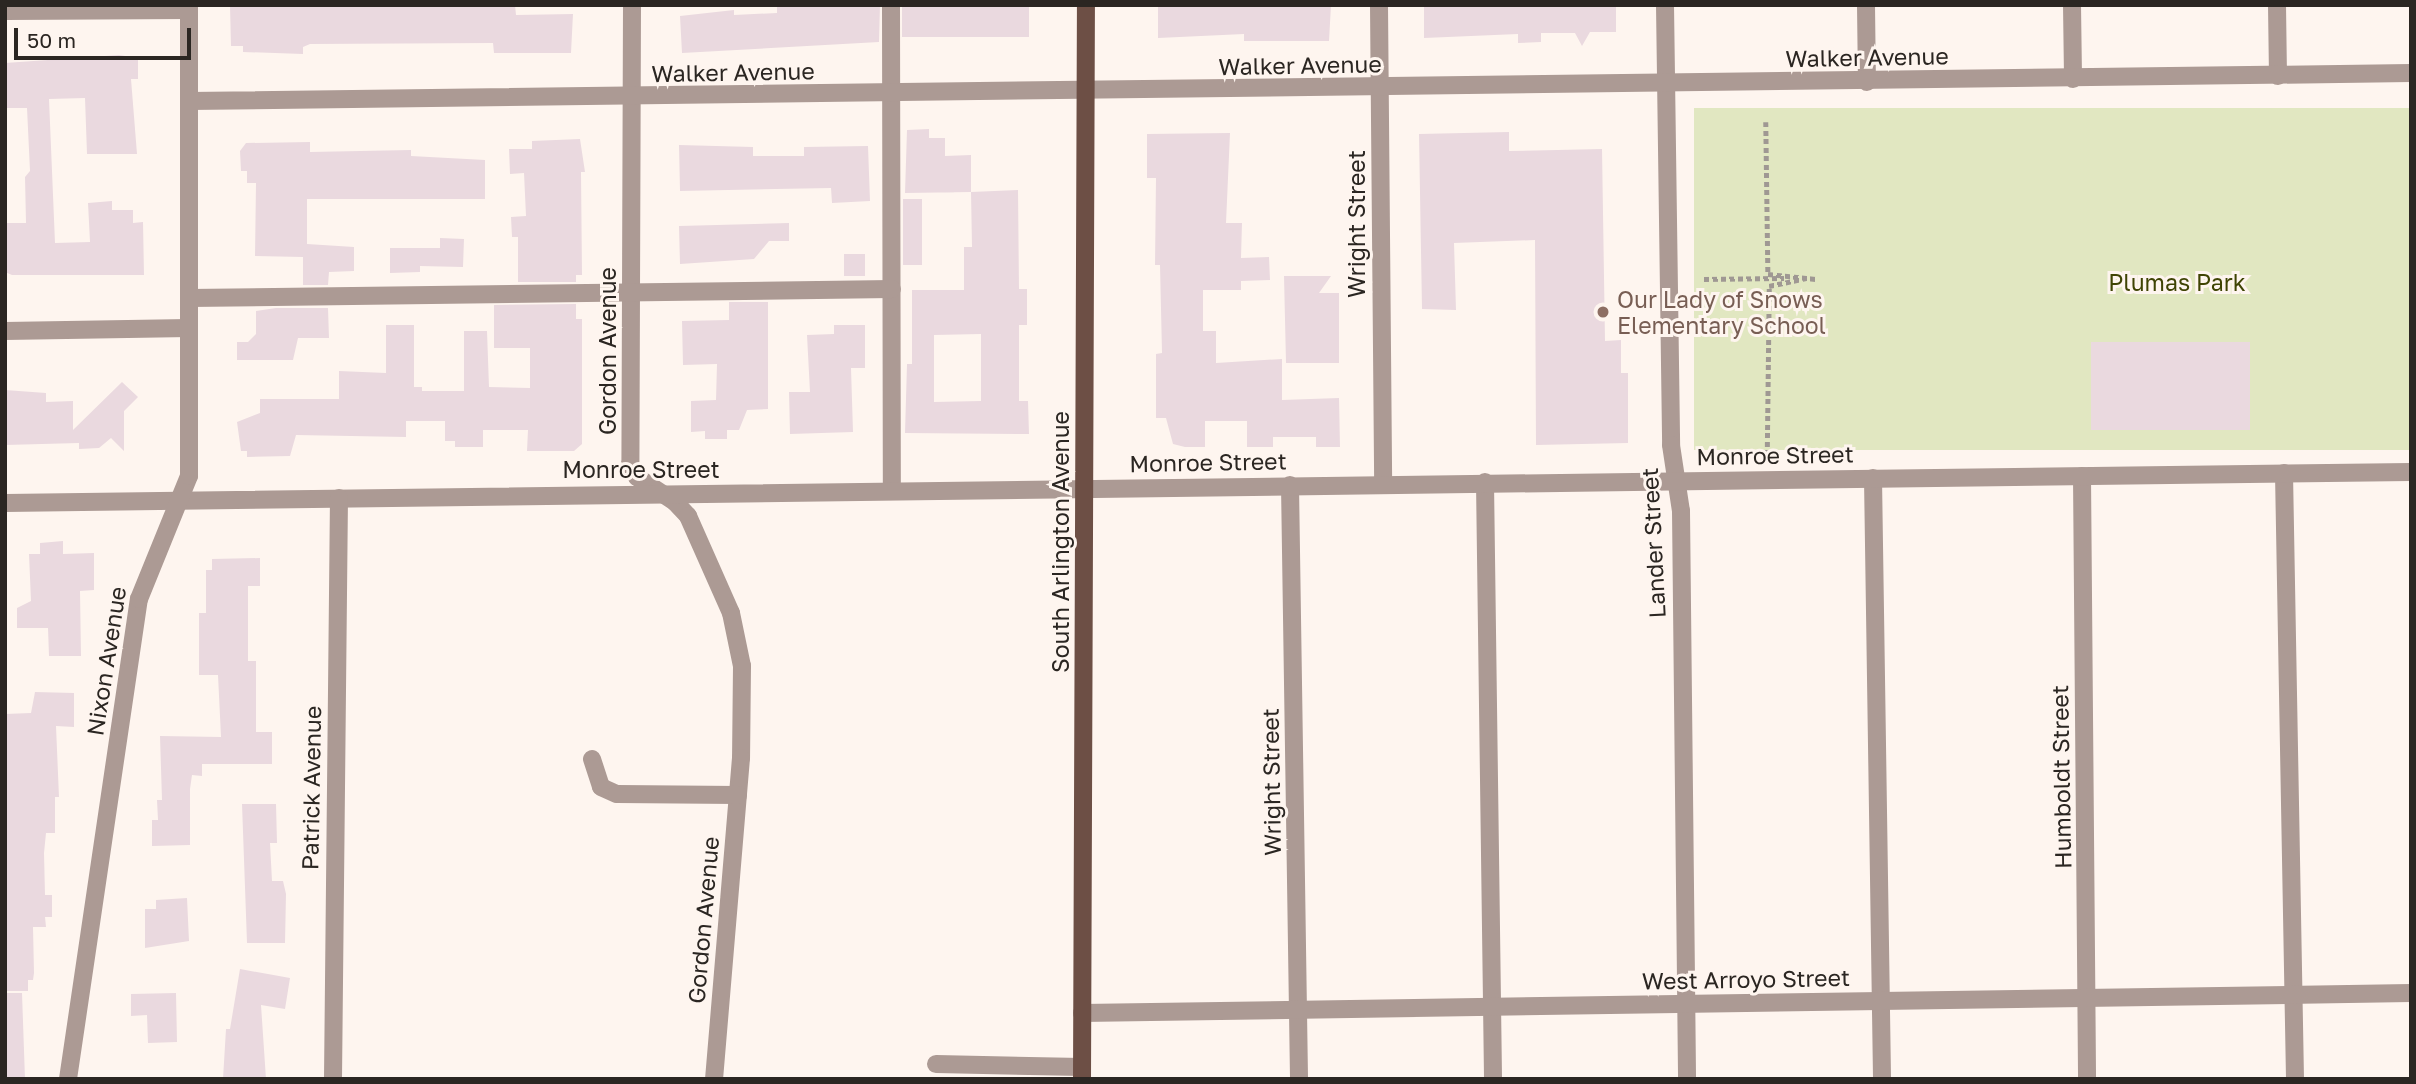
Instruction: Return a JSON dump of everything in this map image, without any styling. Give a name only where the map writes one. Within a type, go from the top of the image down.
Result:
[{"type":"main road","name":"South Arlington Avenue","points":[[1082,1073],[1086,5]]},
{"type":"street","name":"Gordon Avenue","points":[[632,5],[630,464],[637,477],[664,493],[682,508],[694,527],[737,638],[743,694],[738,795],[714,1079]]},
{"type":"street","points":[[891,5],[892,490]]},
{"type":"street","name":"Wright Street","points":[[1379,5],[1383,484]]},
{"type":"street","name":"Lander Street","points":[[1665,5],[1671,445],[1681,511],[1687,1079]]},
{"type":"street","points":[[1866,5],[1867,82]]},
{"type":"street","points":[[2072,5],[2073,79]]},
{"type":"street","points":[[2277,5],[2278,76]]},
{"type":"street","points":[[5,11],[189,8]]},
{"type":"street","name":"Nixon Avenue","points":[[68,1079],[139,599],[182,500],[189,476],[189,8]]},
{"type":"street","name":"Walker Avenue","points":[[189,101],[632,99],[891,93],[2411,74]]},
{"type":"street","points":[[189,298],[632,290],[892,289]]},
{"type":"street","points":[[5,331],[189,328]]},
{"type":"street","name":"Monroe Street","points":[[5,503],[2411,472]]},
{"type":"street","points":[[2284,473],[2295,1079]]},
{"type":"street","name":"Humboldt Street","points":[[2082,476],[2087,1079]]},
{"type":"street","points":[[1873,478],[1882,1079]]},
{"type":"street","points":[[1485,482],[1493,1079]]},
{"type":"street","name":"Wright Street","points":[[1290,485],[1299,1079]]},
{"type":"street","name":"Patrick Avenue","points":[[333,1079],[339,498]]},
{"type":"street","points":[[592,759],[601,787],[617,794],[738,795]]},
{"type":"street","name":"West Arroyo Street","points":[[1082,1013],[2411,993]]},
{"type":"street","points":[[936,1064],[1082,1073]]},
{"type":"path","points":[[1766,122],[1768,274],[1816,279]]},
{"type":"path","points":[[1704,279],[1805,278]]},
{"type":"path","points":[[1767,455],[1769,286],[1805,278]]},
{"type":"green space","name":"Plumas Park","points":[[1694,108],[2411,108],[2411,450],[1694,450]]},
{"type":"building","points":[[515,5],[516,15],[573,14],[571,53],[494,53],[493,43],[310,44],[303,47],[303,54],[243,52],[243,46],[231,46],[230,6]]},
{"type":"building","points":[[777,5],[880,5],[879,42],[682,53],[680,16],[734,10],[734,15],[777,13]]},
{"type":"building","points":[[902,5],[1029,5],[1029,37],[902,37]]},
{"type":"building","points":[[1331,5],[1329,41],[1244,41],[1244,34],[1158,38],[1158,7]]},
{"type":"building","points":[[1616,5],[1616,32],[1590,32],[1582,46],[1575,33],[1541,33],[1541,42],[1518,43],[1518,34],[1424,38],[1424,7]]},
{"type":"building","points":[[119,55],[138,58],[138,79],[131,79],[137,154],[87,154],[85,98],[49,99],[55,243],[90,242],[88,203],[112,201],[112,210],[133,210],[133,223],[143,222],[144,275],[12,275],[5,272],[5,223],[26,223],[25,177],[30,171],[27,108],[5,108],[5,63]]},
{"type":"building","points":[[929,129],[929,138],[945,138],[945,156],[971,155],[971,192],[905,193],[907,130]]},
{"type":"building","points":[[1509,132],[1509,151],[1602,149],[1605,341],[1621,340],[1621,373],[1628,373],[1628,443],[1536,445],[1535,240],[1454,243],[1456,310],[1422,309],[1419,134]]},
{"type":"building","points":[[1230,133],[1226,223],[1242,223],[1241,258],[1269,257],[1270,280],[1241,281],[1241,290],[1203,290],[1203,331],[1216,331],[1216,363],[1282,359],[1282,400],[1339,398],[1340,447],[1316,447],[1316,437],[1273,437],[1273,447],[1247,447],[1247,421],[1205,421],[1205,447],[1185,447],[1173,444],[1166,418],[1156,418],[1156,354],[1162,353],[1160,265],[1155,265],[1156,178],[1147,178],[1147,134]]},
{"type":"building","points":[[580,139],[585,172],[581,172],[582,275],[576,275],[576,282],[518,282],[518,237],[512,237],[511,217],[526,216],[524,173],[510,174],[509,149],[532,149],[532,141]]},
{"type":"building","points":[[310,142],[310,152],[411,150],[411,156],[485,160],[485,199],[307,199],[307,244],[354,247],[354,271],[329,272],[328,285],[303,285],[303,257],[255,256],[256,183],[247,183],[247,171],[241,171],[240,151],[246,143]]},
{"type":"building","points":[[679,145],[753,147],[753,156],[804,156],[804,147],[868,146],[870,201],[832,203],[831,188],[680,191]]},
{"type":"building","points":[[1018,190],[1019,289],[1027,289],[1027,325],[1019,325],[1019,401],[1028,401],[1029,434],[905,433],[907,364],[912,364],[912,290],[964,290],[964,247],[972,247],[971,192]],"holes":[[[981,334],[981,401],[934,402],[934,335]]]},
{"type":"building","points":[[903,199],[922,199],[922,265],[903,265]]},
{"type":"building","points":[[789,223],[789,241],[769,241],[754,259],[680,264],[679,226]]},
{"type":"building","points":[[440,238],[464,239],[463,267],[420,266],[420,272],[390,273],[390,248],[440,248]]},
{"type":"building","points":[[844,254],[865,254],[865,276],[844,276]]},
{"type":"building","points":[[1284,276],[1331,276],[1319,293],[1339,293],[1339,363],[1286,363]]},
{"type":"building","points":[[729,302],[768,302],[768,409],[747,410],[739,430],[727,430],[727,439],[705,439],[705,431],[691,432],[691,401],[716,400],[717,364],[683,365],[682,321],[729,320]]},
{"type":"building","points":[[576,304],[576,319],[582,319],[582,444],[574,451],[527,451],[528,430],[483,430],[483,447],[455,447],[455,441],[445,441],[445,421],[406,421],[406,437],[296,435],[290,456],[247,457],[247,451],[241,451],[237,422],[260,413],[260,399],[339,399],[339,371],[386,373],[386,325],[414,325],[414,387],[422,387],[422,391],[464,391],[464,331],[487,331],[489,387],[530,388],[530,348],[494,348],[494,305]]},
{"type":"building","points":[[276,308],[328,308],[329,338],[298,338],[293,360],[237,360],[237,342],[248,342],[256,334],[256,311]]},
{"type":"building","points":[[834,325],[865,325],[865,368],[851,368],[853,432],[790,434],[789,392],[810,392],[807,335],[834,334]]},
{"type":"building","points":[[2091,342],[2250,342],[2250,430],[2091,430]]},
{"type":"building","points":[[122,382],[138,397],[124,411],[124,451],[111,438],[99,448],[79,449],[79,443],[5,445],[5,390],[46,393],[46,402],[73,401],[73,430]]},
{"type":"building","points":[[63,541],[63,554],[94,553],[94,590],[80,591],[81,656],[49,656],[48,628],[17,628],[17,608],[31,601],[29,554],[40,554],[40,543]]},
{"type":"building","points":[[260,558],[260,586],[248,586],[248,661],[256,661],[256,732],[272,732],[272,764],[202,764],[202,776],[192,775],[190,845],[152,846],[152,820],[158,820],[157,800],[162,800],[160,736],[221,737],[218,675],[199,675],[199,613],[206,613],[206,570],[212,570],[212,559]]},
{"type":"building","points":[[35,692],[74,693],[74,727],[56,726],[59,797],[55,797],[55,833],[46,833],[44,853],[45,895],[52,895],[52,917],[45,917],[46,927],[33,927],[34,973],[33,980],[28,980],[28,991],[5,991],[5,714],[31,713]]},
{"type":"building","points":[[242,804],[276,804],[277,843],[270,843],[272,881],[283,881],[286,894],[285,943],[247,943]]},
{"type":"building","points":[[187,898],[189,941],[145,948],[145,909],[156,909],[156,900]]},
{"type":"building","points":[[240,969],[290,978],[285,1009],[261,1005],[266,1079],[223,1079],[226,1029],[230,1029]]},
{"type":"building","points":[[5,993],[22,993],[25,1079],[5,1079]]},
{"type":"building","points":[[176,993],[177,1042],[148,1043],[147,1015],[131,1016],[131,994]]},
{"type":"place","name":"Our Lady of Snows Elementary School","points":[[1603,312]]}]
